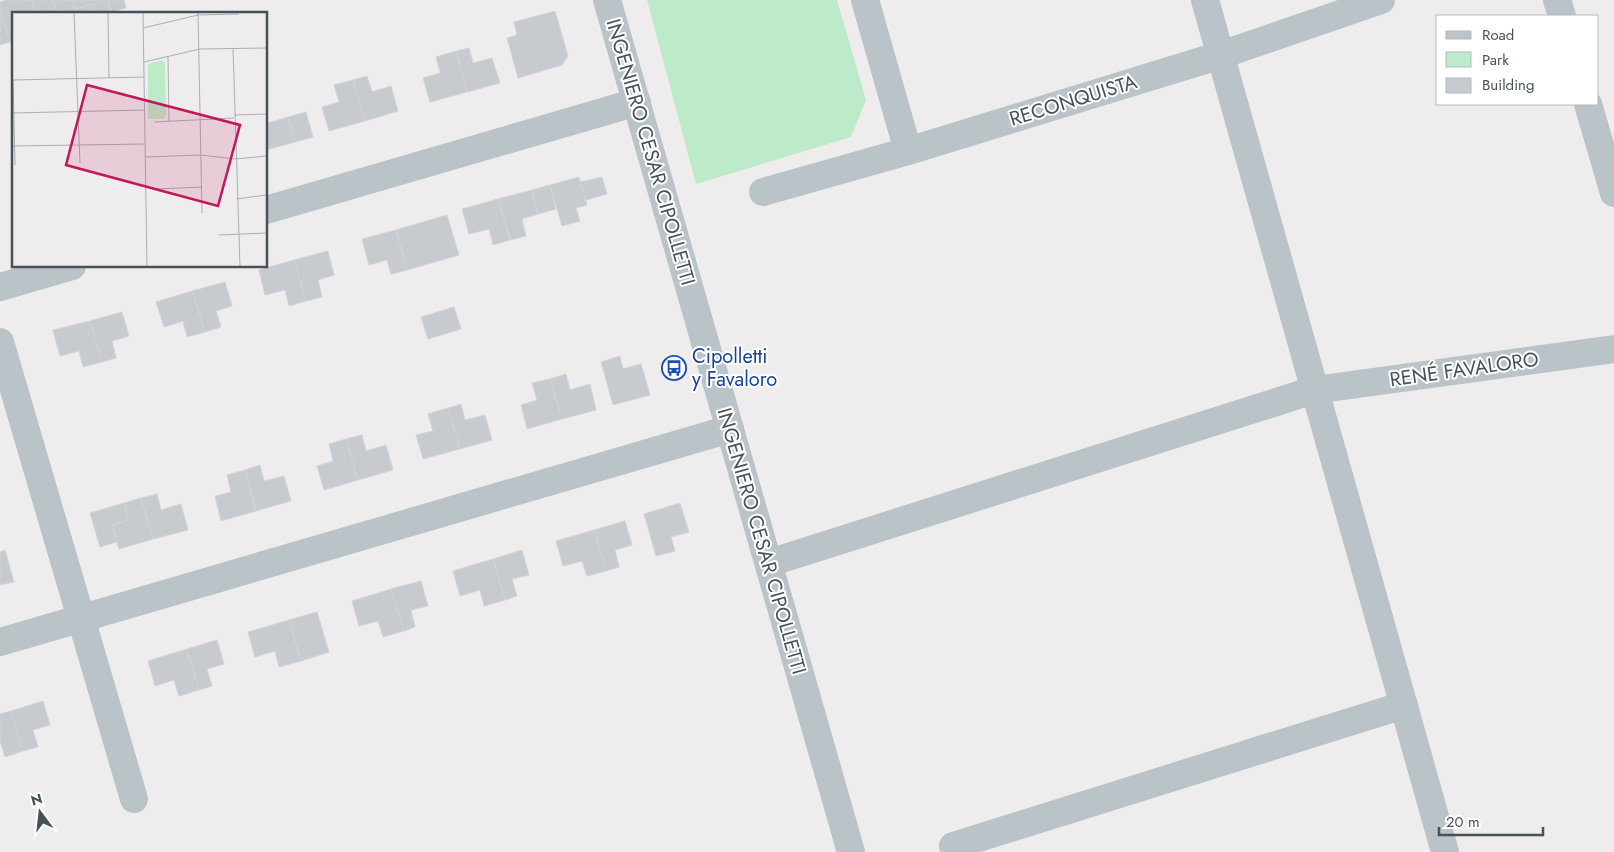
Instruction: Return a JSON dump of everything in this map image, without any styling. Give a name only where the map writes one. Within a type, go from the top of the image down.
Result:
[{"type":"street","name":"INGENIERO CESAR CIPOLLETTI","points":[[607,0],[851,852]]},
{"type":"street","points":[[865,0],[908,151]]},
{"type":"street","points":[[1205,0],[1445,852]]},
{"type":"street","name":"RECONQUISTA","points":[[763,192],[908,151],[1221,55],[1381,0]]},
{"type":"street","points":[[1557,0],[1562,15]]},
{"type":"street","points":[[268,209],[637,102]]},
{"type":"street","points":[[1588,105],[1614,192]]},
{"type":"street","points":[[0,287],[65,268]]},
{"type":"street","points":[[0,342],[134,799]]},
{"type":"street","name":"RENÉ FAVALORO","points":[[769,563],[1314,390],[1614,349]]},
{"type":"street","points":[[0,642],[730,429]]},
{"type":"street","points":[[953,846],[1404,705]]},
{"type":"green space","points":[[647,0],[837,0],[866,100],[851,137],[696,184]]},
{"type":"building","points":[[6,0],[32,0],[35,12],[12,12],[12,42],[10,42],[0,9],[0,2]]},
{"type":"building","points":[[32,0],[53,0],[56,12],[35,12]]},
{"type":"building","points":[[53,0],[72,0],[75,9],[92,4],[94,12],[56,12]]},
{"type":"building","points":[[72,0],[108,0],[112,12],[94,12],[92,4],[75,9]]},
{"type":"building","points":[[108,0],[124,0],[126,8],[112,12]]},
{"type":"building","points":[[0,9],[10,42],[0,45]]},
{"type":"building","points":[[555,11],[568,56],[562,65],[518,78],[507,38],[517,35],[514,22]]},
{"type":"building","points":[[469,48],[473,63],[492,58],[500,83],[467,92],[456,51]]},
{"type":"building","points":[[456,51],[467,92],[430,102],[423,78],[440,73],[436,57]]},
{"type":"building","points":[[367,76],[372,92],[391,86],[398,111],[365,121],[353,80]]},
{"type":"building","points":[[353,80],[365,121],[329,131],[322,107],[339,102],[334,85]]},
{"type":"building","points":[[306,112],[313,137],[295,142],[288,117]]},
{"type":"building","points":[[288,117],[295,142],[268,149],[268,123]]},
{"type":"building","points":[[579,177],[587,205],[576,208],[580,221],[562,226],[550,185]]},
{"type":"building","points":[[602,177],[607,194],[586,200],[580,182]]},
{"type":"building","points":[[550,185],[556,209],[538,214],[532,190]]},
{"type":"building","points":[[532,190],[538,214],[522,219],[526,236],[510,240],[498,199]]},
{"type":"building","points":[[498,199],[510,240],[493,245],[489,229],[469,234],[462,209]]},
{"type":"building","points":[[447,215],[459,255],[407,270],[396,230]]},
{"type":"building","points":[[396,230],[407,270],[391,274],[387,260],[369,265],[362,239]]},
{"type":"building","points":[[328,251],[334,275],[318,280],[322,297],[306,301],[294,260]]},
{"type":"building","points":[[294,260],[306,301],[289,306],[285,290],[265,295],[259,270]]},
{"type":"building","points":[[225,282],[232,306],[216,311],[221,327],[205,332],[192,291]]},
{"type":"building","points":[[192,291],[205,332],[187,337],[183,321],[164,327],[156,302]]},
{"type":"building","points":[[454,307],[461,329],[428,339],[421,317]]},
{"type":"building","points":[[122,312],[129,336],[112,341],[116,358],[102,362],[90,321]]},
{"type":"building","points":[[90,321],[102,362],[83,367],[79,351],[60,356],[53,330]]},
{"type":"building","points":[[620,356],[623,369],[641,364],[650,395],[613,405],[601,362]]},
{"type":"building","points":[[566,374],[570,390],[590,384],[596,410],[562,419],[550,379]]},
{"type":"building","points":[[550,379],[562,419],[527,429],[521,405],[537,400],[532,383]]},
{"type":"building","points":[[461,404],[465,420],[485,415],[492,440],[460,449],[448,408]]},
{"type":"building","points":[[448,408],[460,449],[423,459],[416,435],[433,431],[428,414]]},
{"type":"building","points":[[362,435],[366,451],[386,445],[393,470],[358,480],[346,439]]},
{"type":"building","points":[[346,439],[358,480],[324,490],[317,466],[333,461],[329,444]]},
{"type":"building","points":[[260,465],[264,481],[284,476],[291,501],[256,511],[245,470]]},
{"type":"building","points":[[245,470],[256,511],[221,521],[215,496],[231,492],[227,475]]},
{"type":"building","points":[[157,494],[161,510],[181,504],[188,530],[153,539],[141,498]]},
{"type":"building","points":[[141,498],[153,539],[119,549],[112,525],[128,520],[124,503]]},
{"type":"building","points":[[124,503],[128,520],[112,525],[117,542],[100,547],[90,513]]},
{"type":"building","points":[[680,503],[689,532],[671,537],[675,551],[656,556],[644,514]]},
{"type":"building","points":[[625,521],[632,545],[615,550],[619,567],[606,571],[594,530]]},
{"type":"building","points":[[594,530],[606,571],[587,576],[582,561],[563,566],[556,541]]},
{"type":"building","points":[[5,550],[14,582],[0,585],[0,552]]},
{"type":"building","points":[[522,550],[529,575],[512,579],[517,596],[505,600],[493,559]]},
{"type":"building","points":[[493,559],[505,600],[484,606],[480,590],[460,596],[453,571]]},
{"type":"building","points":[[421,581],[428,606],[411,610],[415,627],[404,631],[391,589]]},
{"type":"building","points":[[391,589],[404,631],[383,637],[378,621],[359,626],[352,601]]},
{"type":"building","points":[[317,612],[329,652],[301,661],[289,620]]},
{"type":"building","points":[[289,620],[301,661],[279,667],[275,651],[255,657],[248,632]]},
{"type":"building","points":[[217,640],[224,664],[207,669],[212,686],[199,690],[187,649]]},
{"type":"building","points":[[187,649],[199,690],[179,696],[174,680],[155,686],[148,661]]},
{"type":"building","points":[[43,701],[50,725],[33,730],[38,747],[23,751],[11,711]]},
{"type":"building","points":[[11,711],[23,751],[5,757],[0,741],[0,714]]},
{"type":"place","name":"Cipolletti y Favaloro","points":[[674,368]]}]
